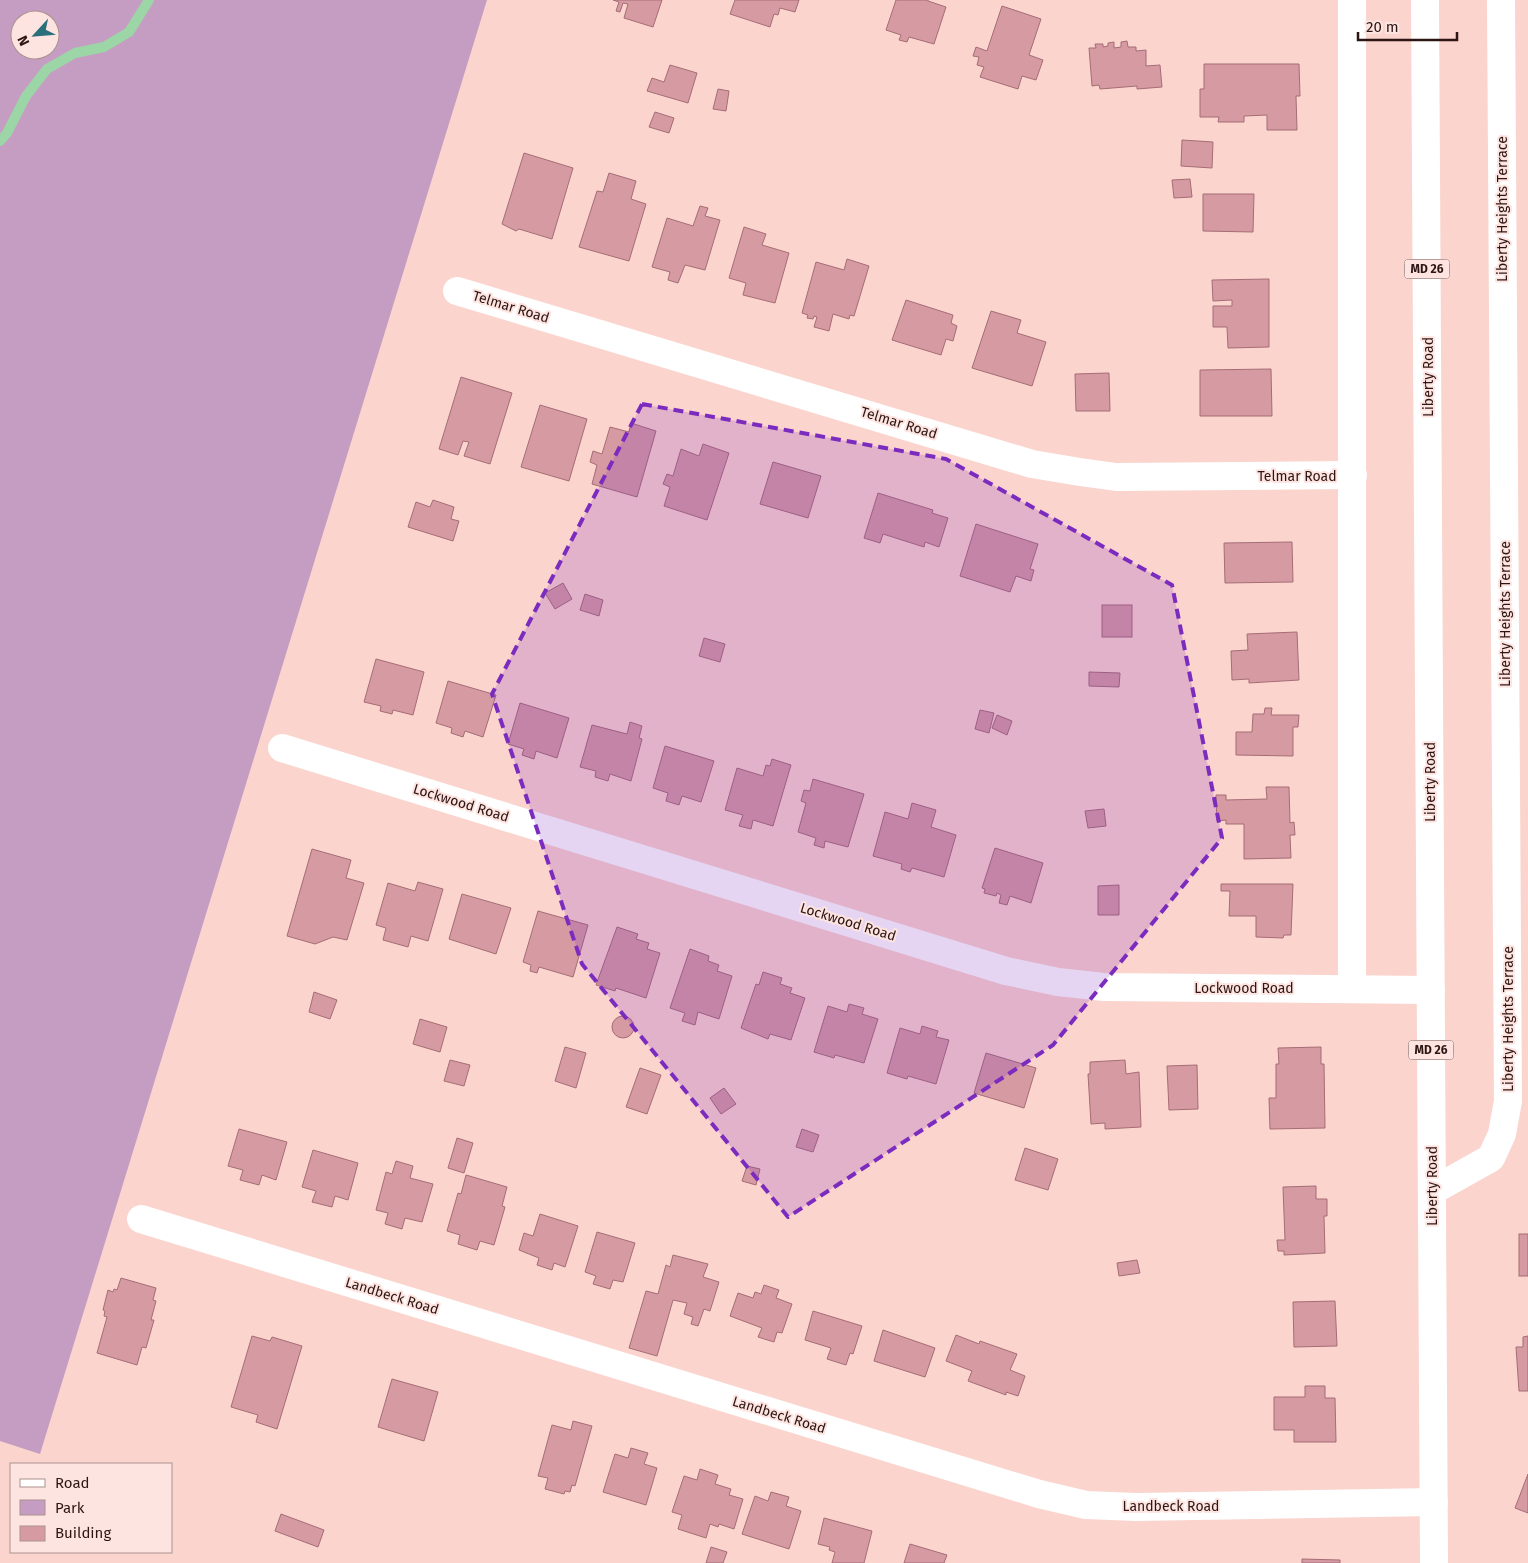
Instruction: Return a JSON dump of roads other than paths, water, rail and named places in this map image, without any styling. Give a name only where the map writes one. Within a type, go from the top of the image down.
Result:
[{"type":"street","points":[[1352,0],[1352,988]]},
{"type":"street","name":"Liberty Road","points":[[1426,0],[1434,1563]]},
{"type":"street","name":"Liberty Heights Terrace","points":[[1432,1191],[1490,1158],[1502,1134],[1508,1101],[1501,0]]},
{"type":"street","name":"Telmar Road","points":[[457,291],[1032,464],[1116,477],[1353,475]]},
{"type":"street","name":"Lockwood Road","points":[[282,748],[1006,971],[1058,982],[1104,988],[1352,988],[1431,990]]},
{"type":"street","name":"Landbeck Road","points":[[141,1219],[1030,1491],[1086,1505],[1136,1507],[1434,1502]]},
{"type":"waterway","points":[[0,141],[7,133],[26,96],[47,69],[75,53],[104,47],[129,32],[149,0]]}]
